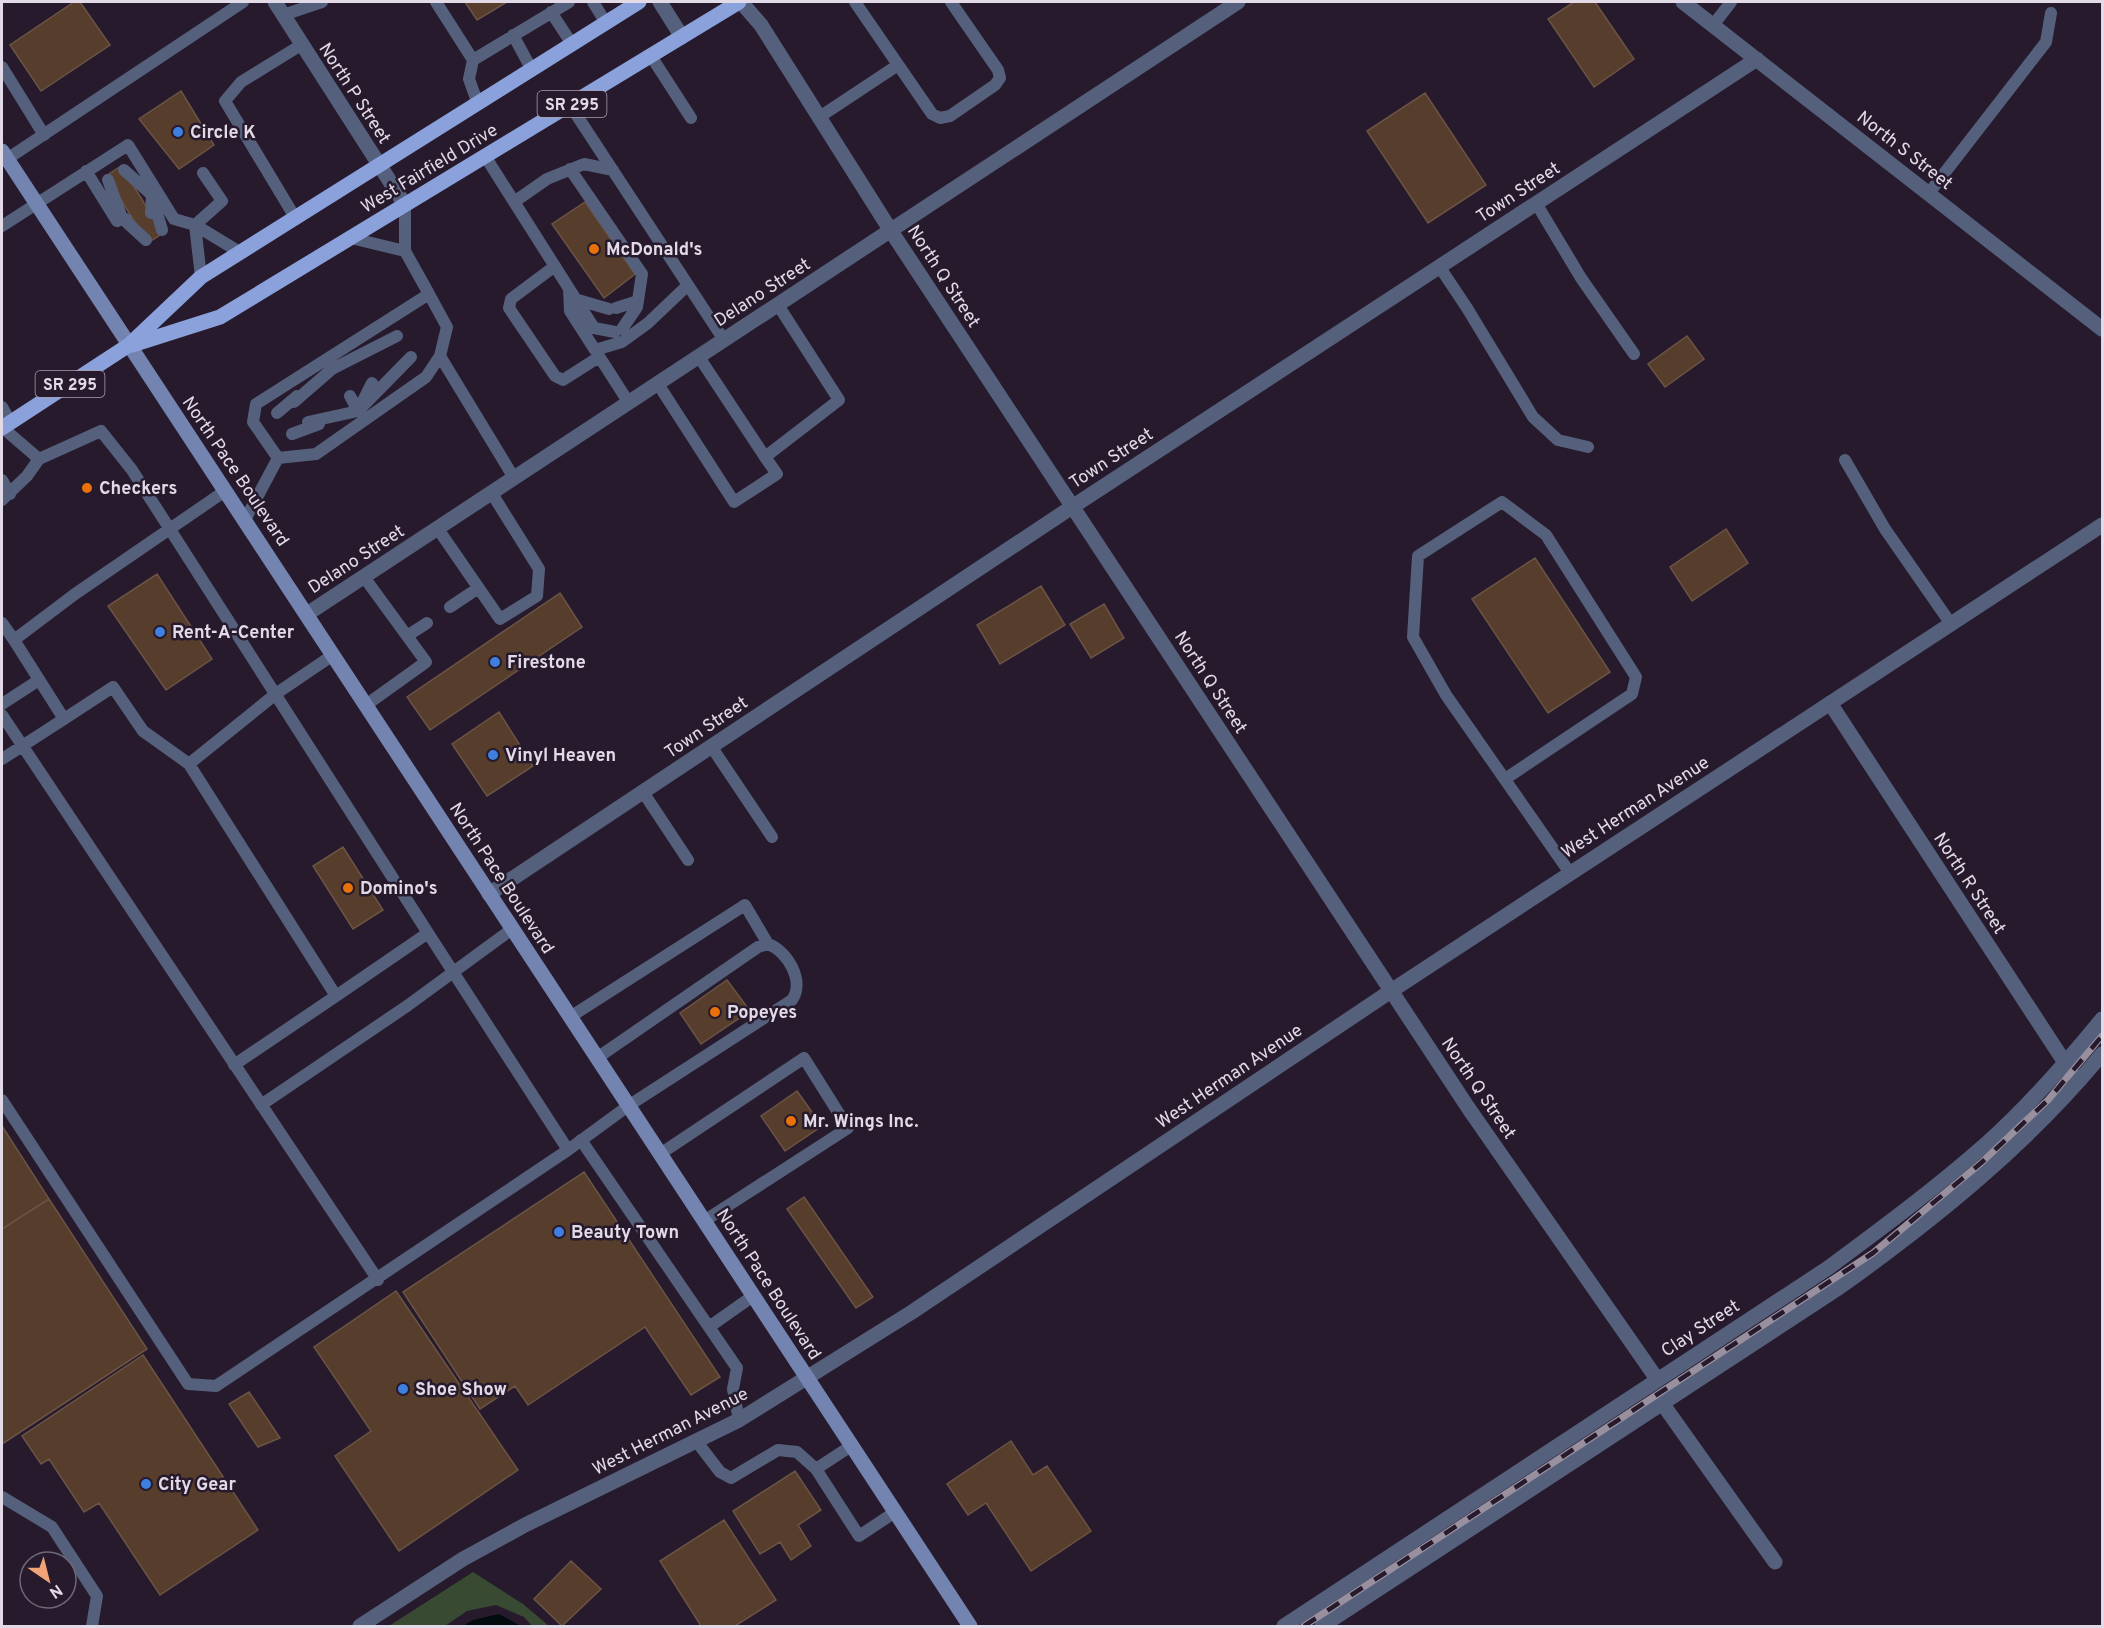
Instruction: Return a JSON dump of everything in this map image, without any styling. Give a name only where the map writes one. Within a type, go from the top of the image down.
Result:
[{"type":"main road","name":"West Fairfield Drive","points":[[5,426],[129,345],[201,277],[639,2]]},
{"type":"main road","name":"West Fairfield Drive","points":[[129,345],[220,317],[740,2]]},
{"type":"main road","name":"North Pace Boulevard","points":[[4,155],[308,614],[489,894],[970,1626]]},
{"type":"street","points":[[660,2],[682,37]]},
{"type":"street","name":"North Q Street","points":[[740,2],[761,25],[891,231],[1391,990],[1565,1250],[1657,1379]]},
{"type":"street","name":"Delano Street","points":[[308,614],[490,492],[1238,2]]},
{"type":"street","name":"North S Street","points":[[1683,2],[2103,329]]},
{"type":"street","name":"North P Street","points":[[279,8],[405,205]]},
{"type":"street","name":"Town Street","points":[[489,894],[1072,507],[1757,59]]},
{"type":"street","name":"West Herman Avenue","points":[[360,1626],[463,1559],[525,1525],[739,1420],[912,1312],[1391,990],[2103,525]]},
{"type":"street","name":"North R Street","points":[[1830,703],[2065,1064],[2079,1082]]},
{"type":"street","name":"Clay Street","points":[[1284,1626],[1828,1268],[1898,1216],[1986,1144],[2065,1064],[2103,1019]]},
{"type":"street","points":[[1322,1626],[1885,1255],[1962,1194],[2023,1140],[2103,1054]]},
{"type":"street","points":[[1662,1403],[1775,1562]]},
{"type":"lane","points":[[4,155],[44,135],[243,2]]},
{"type":"lane","points":[[279,8],[322,2]]},
{"type":"lane","points":[[436,2],[473,60],[469,79],[478,104]]},
{"type":"lane","points":[[473,60],[569,2]]},
{"type":"lane","points":[[593,2],[606,23]]},
{"type":"lane","points":[[855,2],[932,114],[940,118],[950,116],[995,85],[1000,78],[998,69],[951,2]]},
{"type":"lane","points":[[1714,24],[1731,2]]},
{"type":"lane","points":[[551,12],[572,44]]},
{"type":"lane","points":[[1929,193],[2046,42],[2052,13]]},
{"type":"lane","points":[[513,36],[532,70]]},
{"type":"lane","points":[[296,219],[225,101],[241,82],[301,45]]},
{"type":"lane","points":[[651,56],[691,118]]},
{"type":"lane","points":[[818,118],[898,65]]},
{"type":"lane","points":[[2,67],[44,135]]},
{"type":"lane","points":[[570,105],[724,340]]},
{"type":"lane","points":[[2,226],[35,202],[128,145],[155,194],[174,219],[195,225],[241,253]]},
{"type":"lane","points":[[485,156],[594,328],[618,330],[637,307],[642,274],[570,169]]},
{"type":"lane","points":[[514,202],[547,179],[584,164],[613,170]]},
{"type":"lane","points":[[124,170],[155,194],[162,230]]},
{"type":"lane","points":[[86,171],[117,221],[122,218]]},
{"type":"lane","points":[[201,277],[195,225],[222,201],[203,173]]},
{"type":"lane","points":[[108,180],[122,218],[146,240]]},
{"type":"lane","points":[[136,189],[155,194]]},
{"type":"lane","points":[[151,213],[155,194]]},
{"type":"lane","points":[[120,198],[122,218]]},
{"type":"lane","points":[[1536,203],[1581,278],[1634,354]]},
{"type":"lane","points":[[278,458],[316,454],[364,423],[426,377],[440,356],[447,327],[405,251],[405,205]]},
{"type":"lane","points":[[122,218],[135,223]]},
{"type":"lane","points":[[351,238],[405,251]]},
{"type":"lane","points":[[555,266],[511,299],[509,308],[555,376],[563,380],[597,353],[622,342],[648,323],[688,285]]},
{"type":"lane","points":[[1439,266],[1533,417],[1558,440],[1588,447]]},
{"type":"lane","points":[[569,288],[570,311],[629,402]]},
{"type":"lane","points":[[277,412],[429,294]]},
{"type":"lane","points":[[578,300],[613,309],[638,301]]},
{"type":"lane","points":[[765,457],[839,400],[778,305]]},
{"type":"lane","points":[[278,458],[253,422],[256,404],[397,336]]},
{"type":"lane","points":[[294,402],[331,368],[380,349]]},
{"type":"lane","points":[[440,356],[514,478]]},
{"type":"lane","points":[[292,434],[358,411],[411,357]]},
{"type":"lane","points":[[658,384],[734,502],[777,474],[699,357]]},
{"type":"lane","points":[[317,388],[331,368],[357,362]]},
{"type":"lane","points":[[308,422],[358,411],[393,368]]},
{"type":"lane","points":[[358,411],[372,383]]},
{"type":"lane","points":[[350,396],[364,423]]},
{"type":"lane","points":[[2,407],[5,426],[39,459]]},
{"type":"lane","points":[[330,408],[358,411]]},
{"type":"lane","points":[[6,497],[27,476],[39,459],[100,431],[132,470],[568,1150]]},
{"type":"lane","points":[[245,520],[278,458]]},
{"type":"lane","points":[[1845,460],[1885,529],[1952,624]]},
{"type":"lane","points":[[2,480],[6,497]]},
{"type":"lane","points":[[14,640],[225,491]]},
{"type":"lane","points":[[438,529],[477,589],[500,619],[537,596],[538,569],[490,492]]},
{"type":"lane","points":[[1505,779],[1632,694],[1636,677],[1546,535],[1503,502],[1418,556],[1413,637],[1446,695],[1570,873]]},
{"type":"lane","points":[[364,577],[426,662],[366,705]]},
{"type":"lane","points":[[450,607],[477,589]]},
{"type":"lane","points":[[2,623],[64,719]]},
{"type":"lane","points":[[407,636],[427,623]]},
{"type":"lane","points":[[189,764],[277,693],[333,655]]},
{"type":"lane","points":[[2,704],[39,680]]},
{"type":"lane","points":[[2,759],[113,687],[143,730],[189,764],[336,996]]},
{"type":"lane","points":[[2,715],[378,1280]]},
{"type":"lane","points":[[711,746],[772,837]]},
{"type":"lane","points":[[643,792],[688,860]]},
{"type":"lane","points":[[2,1100],[188,1384],[216,1386],[378,1280],[568,1150],[628,1106],[792,1000],[798,992],[798,980],[779,950],[768,944],[745,905],[570,1017]]},
{"type":"lane","points":[[261,1105],[407,1005],[452,970],[512,929]]},
{"type":"lane","points":[[234,1065],[428,933]]},
{"type":"lane","points":[[597,1058],[768,944]]},
{"type":"lane","points":[[660,1154],[804,1058],[848,1128],[704,1221]]},
{"type":"lane","points":[[581,1140],[737,1368],[734,1389],[739,1420]]},
{"type":"lane","points":[[709,1327],[753,1296]]},
{"type":"lane","points":[[697,1442],[720,1472],[731,1478],[778,1450],[797,1452],[816,1469],[859,1536],[895,1512]]},
{"type":"lane","points":[[816,1469],[851,1446]]},
{"type":"lane","points":[[2,1497],[52,1527],[97,1596],[92,1626]]},
{"type":"green space","points":[[473,1572],[523,1604],[549,1626],[532,1626],[524,1617],[496,1605],[467,1611],[445,1626],[389,1626]]},
{"type":"shaded area","points":[[499,1614],[521,1626],[463,1626],[473,1620]]},
{"type":"building","points":[[74,2],[80,2],[110,45],[41,91],[10,45]]},
{"type":"building","points":[[465,2],[507,2],[477,20]]},
{"type":"building","points":[[1574,2],[1595,2],[1634,59],[1594,87],[1548,19]]},
{"type":"building","name":"Circle K","points":[[181,91],[214,145],[179,169],[139,119]]},
{"type":"building","points":[[1425,93],[1486,185],[1428,223],[1367,131]]},
{"type":"building","points":[[121,166],[163,233],[148,243],[106,176]]},
{"type":"building","name":"McDonald's","points":[[585,202],[635,274],[604,298],[552,224]]},
{"type":"building","points":[[1687,336],[1704,359],[1665,387],[1648,364]]},
{"type":"building","points":[[1726,529],[1748,563],[1692,601],[1670,567]]},
{"type":"building","points":[[1535,558],[1610,672],[1548,713],[1472,599]]},
{"type":"building","name":"Rent-A-Center","points":[[157,574],[212,659],[166,690],[108,606]]},
{"type":"building","points":[[1041,586],[1065,625],[1000,664],[977,625]]},
{"type":"building","name":"Firestone","points":[[560,593],[582,627],[430,730],[407,697]]},
{"type":"building","points":[[1104,604],[1124,638],[1091,658],[1070,624]]},
{"type":"building","name":"Vinyl Heaven","points":[[499,712],[533,766],[487,796],[452,744]]},
{"type":"building","name":"Domino's","points":[[343,847],[383,910],[353,929],[313,866]]},
{"type":"building","name":"Popeyes","points":[[727,980],[750,1011],[701,1044],[680,1013]]},
{"type":"building","name":"Mr. Wings Inc.","points":[[797,1091],[822,1126],[785,1151],[761,1116]]},
{"type":"building","points":[[2,1126],[49,1199],[2,1229]]},
{"type":"building","name":"Beauty Town","points":[[584,1172],[720,1377],[691,1395],[645,1327],[528,1405],[515,1386],[480,1409],[403,1292]]},
{"type":"building","points":[[804,1197],[873,1297],[856,1308],[787,1209]]},
{"type":"building","points":[[49,1199],[147,1349],[2,1444],[2,1229]]},
{"type":"building","name":"Shoe Show","points":[[396,1291],[518,1470],[399,1551],[335,1456],[371,1431],[314,1347]]},
{"type":"building","name":"City Gear","points":[[143,1355],[258,1530],[160,1595],[99,1503],[84,1512],[49,1459],[41,1464],[22,1436]]},
{"type":"building","points":[[249,1392],[280,1438],[258,1447],[229,1404]]},
{"type":"building","points":[[1011,1441],[1033,1475],[1047,1466],[1091,1531],[1031,1571],[986,1503],[968,1515],[947,1484]]},
{"type":"building","points":[[795,1471],[821,1510],[798,1525],[811,1546],[791,1560],[780,1542],[760,1554],[733,1511]]},
{"type":"building","points":[[724,1520],[776,1600],[735,1626],[701,1626],[660,1561]]},
{"type":"building","points":[[571,1561],[601,1589],[562,1626],[534,1599]]},
{"type":"railway","points":[[1304,1626],[1873,1253],[1981,1163],[2048,1100],[2102,1036]]},
{"type":"place","name":"Circle K","points":[[178,132]]},
{"type":"place","name":"McDonald's","points":[[594,249]]},
{"type":"place","name":"Checkers","points":[[87,488]]},
{"type":"place","name":"Rent-A-Center","points":[[160,632]]},
{"type":"place","name":"Firestone","points":[[495,662]]},
{"type":"place","name":"Vinyl Heaven","points":[[493,755]]},
{"type":"place","name":"Domino's","points":[[348,888]]},
{"type":"place","name":"Popeyes","points":[[715,1012]]},
{"type":"place","name":"Mr. Wings Inc.","points":[[791,1121]]},
{"type":"place","name":"Beauty Town","points":[[559,1232]]},
{"type":"place","name":"Shoe Show","points":[[403,1389]]},
{"type":"place","name":"City Gear","points":[[146,1484]]}]
